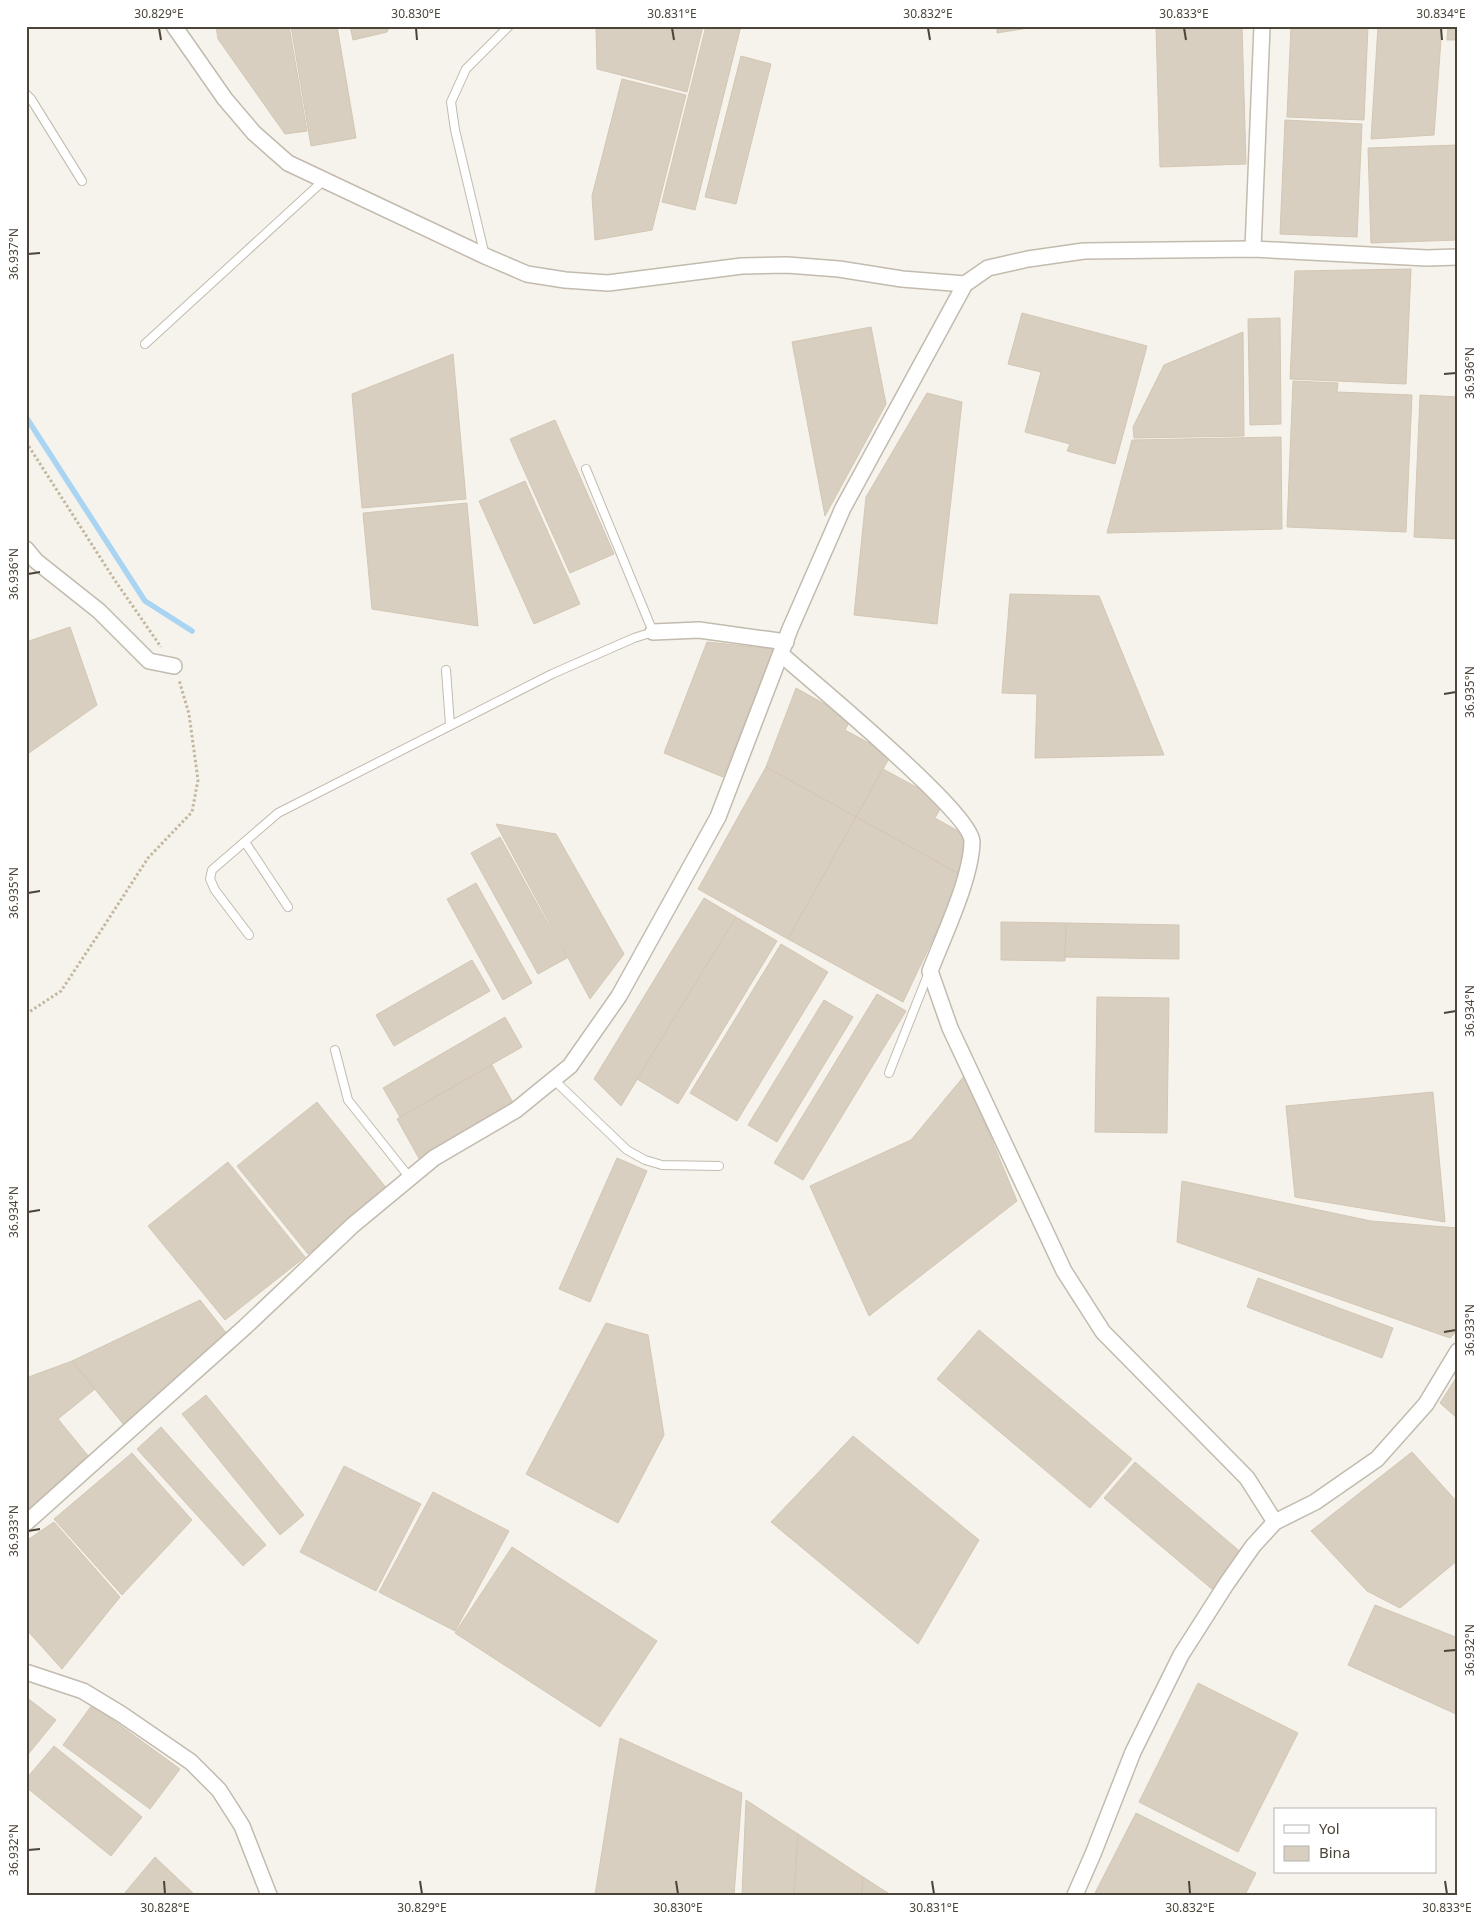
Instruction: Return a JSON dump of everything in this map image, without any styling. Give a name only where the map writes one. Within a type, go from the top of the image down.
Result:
[{"type":"street","points":[[174,26],[225,99],[254,133],[288,164],[527,274],[565,280],[608,283],[742,266],[788,265],[839,269],[902,280],[965,284]]},
{"type":"street","points":[[1253,249],[1262,26]]},
{"type":"street","points":[[26,1523],[245,1327],[353,1225],[434,1158],[516,1110],[570,1066],[619,996],[718,817],[784,649],[790,629],[843,508],[965,284],[988,268],[1028,259],[1084,251],[1253,249],[1427,258],[1458,257]]},
{"type":"street","points":[[26,549],[36,561],[99,611],[149,662],[174,666]]},
{"type":"street","points":[[653,632],[699,630],[784,649],[952,808],[967,828],[972,840],[966,878],[930,970],[950,1028],[1064,1271],[1103,1332],[1247,1478],[1275,1522]]},
{"type":"street","points":[[1075,1895],[1134,1752],[1181,1655],[1226,1582],[1253,1546],[1275,1522],[1315,1502],[1377,1459],[1426,1404],[1458,1351]]},
{"type":"street","points":[[26,1672],[83,1691],[192,1762],[219,1790],[242,1826],[269,1895]]},
{"type":"lane","points":[[485,256],[455,130],[451,102],[466,69],[509,26]]},
{"type":"lane","points":[[26,94],[82,181]]},
{"type":"lane","points":[[145,344],[323,181]]},
{"type":"lane","points":[[249,935],[215,890],[210,879],[212,870],[278,813],[552,674],[634,638],[653,632],[586,468]]},
{"type":"lane","points":[[446,670],[450,725]]},
{"type":"lane","points":[[244,842],[288,907]]},
{"type":"lane","points":[[889,1073],[930,970]]},
{"type":"lane","points":[[335,1050],[348,1100],[410,1178]]},
{"type":"lane","points":[[553,1079],[627,1150],[645,1160],[662,1164],[719,1166]]},
{"type":"path","points":[[26,442],[114,579],[174,666],[189,714],[198,780],[192,812],[148,858],[61,990],[26,1014]]},
{"type":"building","points":[[216,26],[289,26],[307,131],[285,134],[218,39]]},
{"type":"building","points":[[291,26],[337,26],[356,138],[311,146]]},
{"type":"building","points":[[350,26],[390,26],[387,32],[353,40]]},
{"type":"building","points":[[596,26],[703,26],[687,92],[597,69]]},
{"type":"building","points":[[706,26],[741,26],[695,210],[662,202]]},
{"type":"building","points":[[997,26],[1041,26],[997,33]]},
{"type":"building","points":[[1156,26],[1242,26],[1246,164],[1160,167]]},
{"type":"building","points":[[1291,26],[1368,26],[1364,120],[1287,117]]},
{"type":"building","points":[[1378,26],[1442,26],[1434,135],[1371,139]]},
{"type":"building","points":[[1448,26],[1458,26],[1458,40],[1447,40]]},
{"type":"building","points":[[741,56],[771,64],[736,204],[705,197]]},
{"type":"building","points":[[622,79],[686,95],[652,230],[595,240],[592,196]]},
{"type":"building","points":[[1285,120],[1362,124],[1357,237],[1280,234]]},
{"type":"building","points":[[1458,145],[1458,240],[1371,243],[1368,148]]},
{"type":"building","points":[[1411,269],[1406,384],[1290,379],[1295,271]]},
{"type":"building","points":[[1022,313],[1147,346],[1115,464],[1067,451],[1070,444],[1025,432],[1041,372],[1008,364]]},
{"type":"building","points":[[1280,318],[1281,424],[1250,425],[1248,319]]},
{"type":"building","points":[[871,327],[886,404],[825,516],[792,342]]},
{"type":"building","points":[[1243,332],[1244,436],[1134,438],[1133,427],[1164,365]]},
{"type":"building","points":[[453,354],[466,499],[362,508],[352,394]]},
{"type":"building","points":[[1293,381],[1338,383],[1337,392],[1412,395],[1406,532],[1287,527]]},
{"type":"building","points":[[927,393],[962,402],[937,624],[854,615],[866,497]]},
{"type":"building","points":[[1420,395],[1458,397],[1458,539],[1414,537]]},
{"type":"building","points":[[555,420],[614,554],[570,573],[510,439]]},
{"type":"building","points":[[1281,437],[1282,529],[1107,533],[1132,440]]},
{"type":"building","points":[[525,481],[580,604],[534,624],[479,501]]},
{"type":"building","points":[[467,503],[478,626],[372,609],[363,513]]},
{"type":"building","points":[[1010,594],[1099,596],[1164,755],[1035,758],[1037,694],[1002,693]]},
{"type":"building","points":[[70,627],[97,705],[26,755],[26,642]]},
{"type":"building","points":[[707,642],[774,649],[723,777],[664,753]]},
{"type":"building","points":[[796,688],[851,719],[845,730],[891,755],[856,817],[766,767]]},
{"type":"building","points":[[766,767],[856,817],[788,939],[698,889]]},
{"type":"building","points":[[883,769],[944,802],[935,818],[967,836],[963,876],[856,817]]},
{"type":"building","points":[[856,817],[963,876],[903,1002],[788,939]]},
{"type":"building","points":[[496,824],[556,834],[624,954],[590,999]]},
{"type":"building","points":[[500,837],[567,958],[538,974],[471,853]]},
{"type":"building","points":[[476,883],[532,983],[503,1000],[447,899]]},
{"type":"building","points":[[704,898],[736,917],[621,1106],[594,1079]]},
{"type":"building","points":[[736,917],[777,941],[678,1104],[637,1079]]},
{"type":"building","points":[[1001,922],[1066,923],[1065,961],[1001,960]]},
{"type":"building","points":[[1066,923],[1179,925],[1179,959],[1065,957]]},
{"type":"building","points":[[781,944],[828,972],[737,1121],[690,1093]]},
{"type":"building","points":[[472,960],[490,991],[394,1046],[376,1015]]},
{"type":"building","points":[[877,994],[906,1011],[803,1180],[774,1163]]},
{"type":"building","points":[[1097,997],[1169,998],[1167,1133],[1095,1132]]},
{"type":"building","points":[[824,1000],[853,1017],[777,1142],[748,1125]]},
{"type":"building","points":[[505,1017],[522,1047],[400,1117],[383,1088]]},
{"type":"building","points":[[492,1065],[516,1108],[421,1162],[397,1119]]},
{"type":"building","points":[[965,1075],[1017,1201],[869,1316],[810,1186],[911,1140]]},
{"type":"building","points":[[1433,1092],[1445,1222],[1295,1197],[1286,1106]]},
{"type":"building","points":[[317,1102],[388,1190],[308,1254],[237,1166]]},
{"type":"building","points":[[617,1158],[647,1171],[590,1302],[559,1289]]},
{"type":"building","points":[[228,1162],[305,1257],[225,1320],[148,1226]]},
{"type":"building","points":[[1182,1181],[1371,1221],[1458,1228],[1458,1330],[1450,1338],[1177,1242]]},
{"type":"building","points":[[1258,1278],[1393,1328],[1382,1358],[1247,1307]]},
{"type":"building","points":[[200,1300],[231,1339],[124,1425],[72,1361]]},
{"type":"building","points":[[606,1323],[648,1335],[664,1435],[618,1523],[526,1474]]},
{"type":"building","points":[[979,1330],[1132,1459],[1090,1508],[937,1379]]},
{"type":"building","points":[[72,1361],[95,1389],[58,1419],[94,1463],[26,1517],[26,1378]]},
{"type":"building","points":[[1458,1375],[1458,1419],[1440,1403]]},
{"type":"building","points":[[206,1395],[304,1515],[280,1535],[182,1414]]},
{"type":"building","points":[[161,1427],[266,1545],[243,1566],[137,1449]]},
{"type":"building","points":[[853,1436],[979,1540],[918,1644],[771,1522]]},
{"type":"building","points":[[1412,1452],[1458,1503],[1458,1560],[1400,1608],[1367,1591],[1311,1531]]},
{"type":"building","points":[[132,1453],[192,1520],[122,1595],[54,1519]]},
{"type":"building","points":[[1135,1462],[1243,1554],[1213,1590],[1104,1498]]},
{"type":"building","points":[[344,1466],[421,1504],[376,1591],[300,1552]]},
{"type":"building","points":[[433,1492],[509,1531],[455,1631],[379,1592]]},
{"type":"building","points":[[54,1522],[120,1597],[62,1669],[26,1629],[26,1541]]},
{"type":"building","points":[[512,1547],[657,1641],[600,1727],[455,1633]]},
{"type":"building","points":[[1375,1605],[1458,1638],[1458,1712],[1456,1714],[1348,1665]]},
{"type":"building","points":[[1198,1683],[1298,1733],[1238,1852],[1139,1802]]},
{"type":"building","points":[[26,1697],[56,1720],[26,1757]]},
{"type":"building","points":[[92,1705],[180,1769],[150,1809],[63,1745]]},
{"type":"building","points":[[620,1738],[742,1793],[734,1895],[595,1895]]},
{"type":"building","points":[[54,1746],[142,1817],[111,1856],[26,1787],[26,1779]]},
{"type":"building","points":[[746,1800],[798,1834],[794,1895],[742,1895]]},
{"type":"building","points":[[1136,1813],[1256,1873],[1245,1895],[1094,1895]]},
{"type":"building","points":[[798,1834],[863,1877],[862,1895],[794,1895]]},
{"type":"building","points":[[155,1857],[195,1895],[123,1895]]},
{"type":"building","points":[[863,1877],[891,1895],[862,1895]]},
{"type":"waterway","points":[[26,417],[145,601],[192,631]]}]
